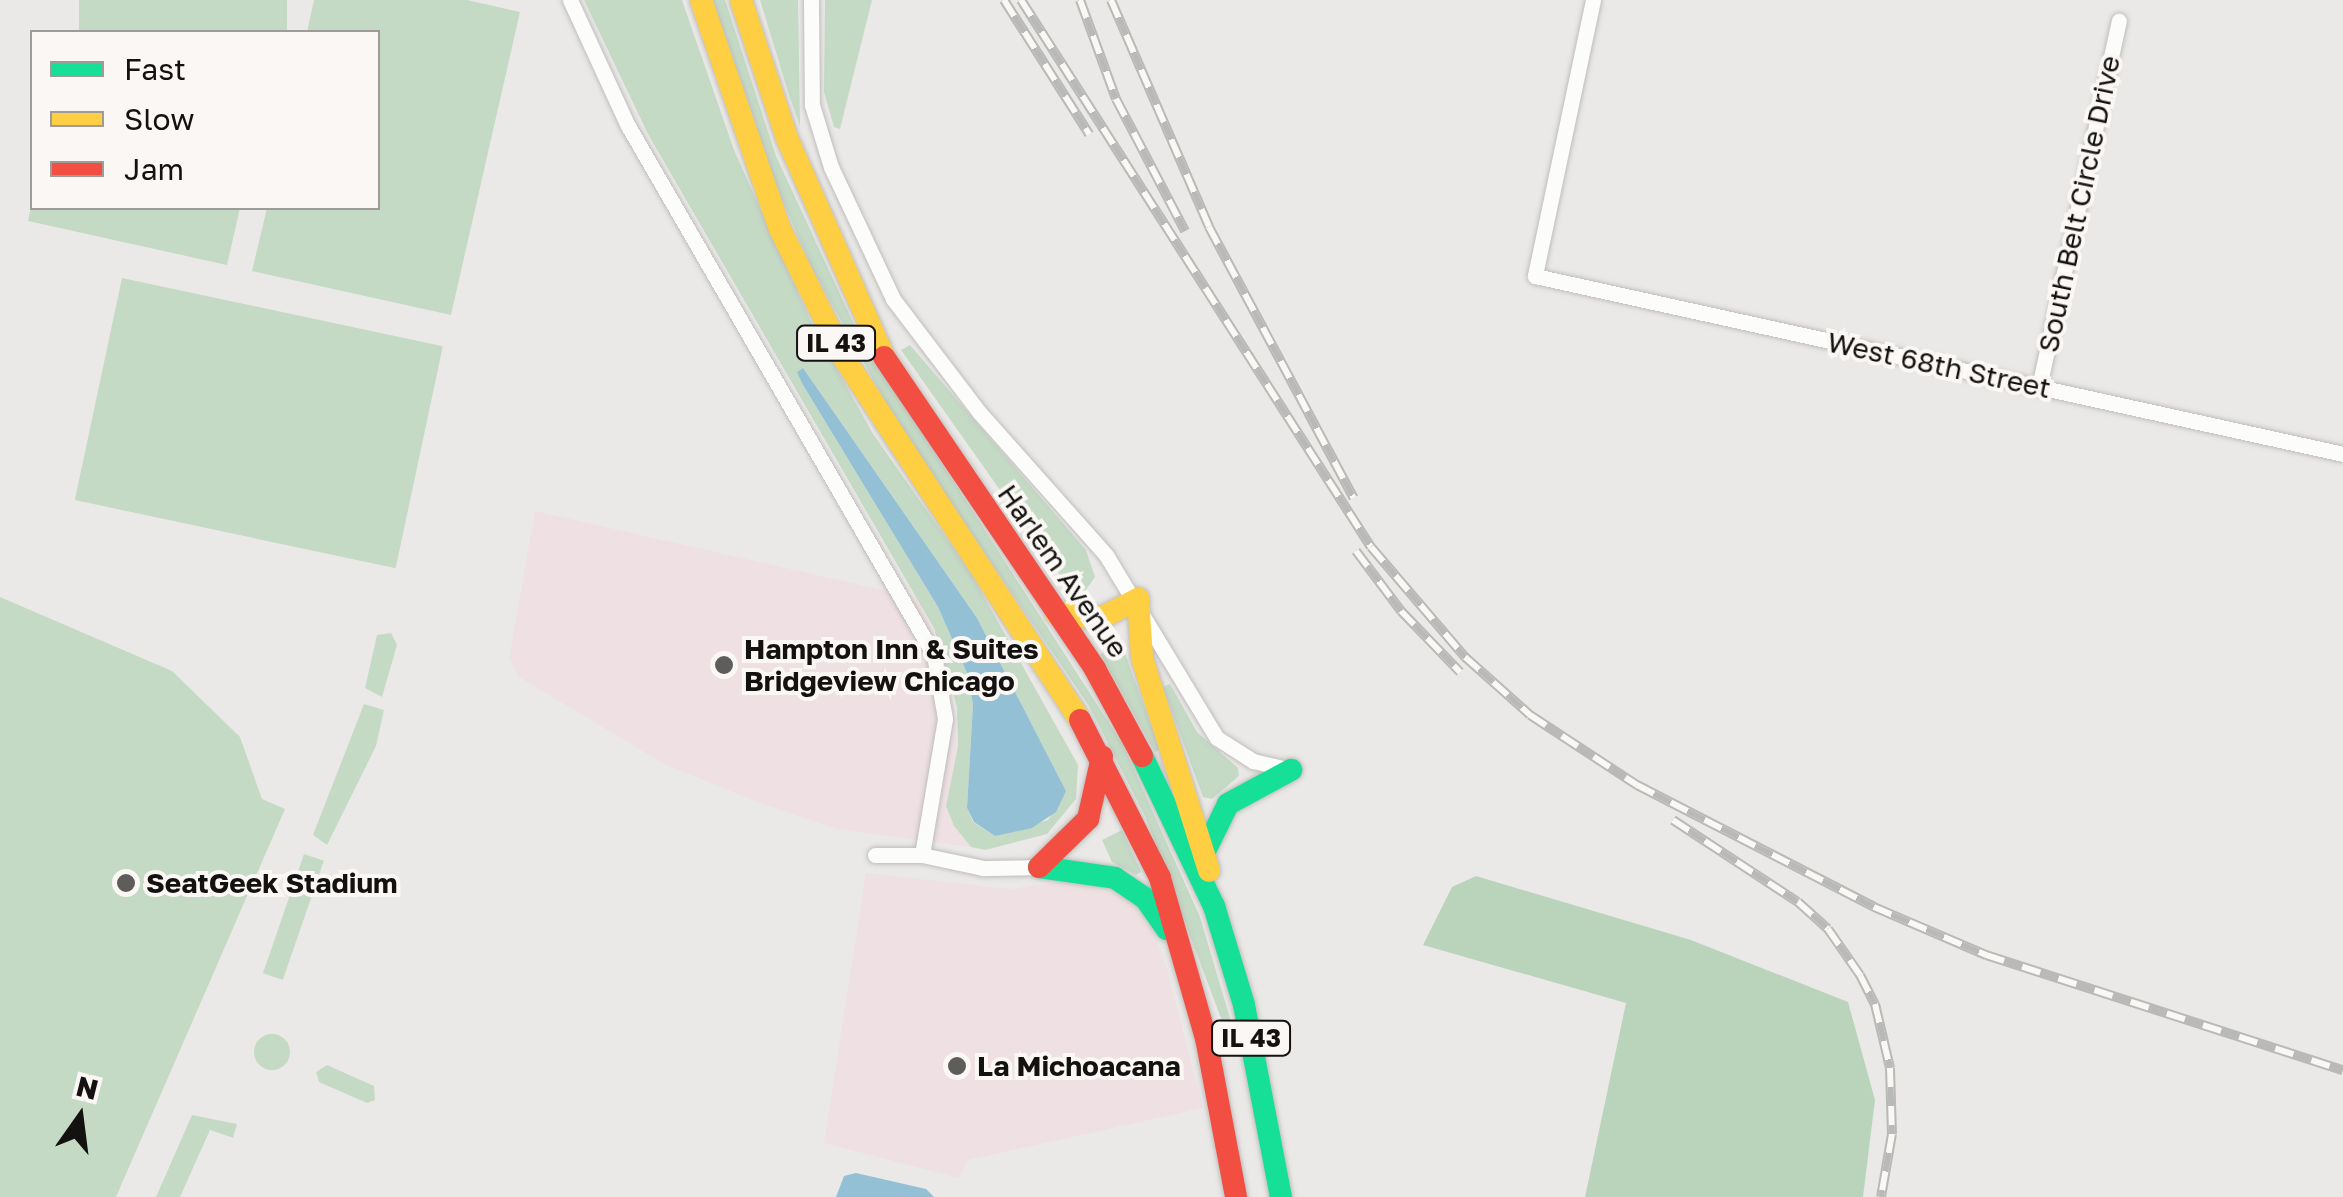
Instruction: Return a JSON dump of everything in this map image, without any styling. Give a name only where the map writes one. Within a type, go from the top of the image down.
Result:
[{"type":"main road","name":"IL 43","points":[[700,0],[748,150],[835,342],[1040,650],[1102,757],[1160,878],[1206,1038],[1236,1197]]},
{"type":"main road","name":"Harlem Avenue","points":[[742,0],[786,138],[872,340],[1056,613],[1136,740],[1214,906],[1244,1004],[1281,1197]]},
{"type":"main road","points":[[1056,613],[1101,618],[1138,599],[1142,658],[1206,849],[1214,906]]},
{"type":"main road","points":[[1039,867],[1088,819],[1102,757]]},
{"type":"main road","points":[[1206,849],[1228,804],[1292,770]]},
{"type":"main road","points":[[1039,867],[1097,873],[1128,886],[1144,898],[1183,954]]},
{"type":"street","points":[[570,0],[650,165],[934,655],[945,719],[922,855]]},
{"type":"street","points":[[811,0],[812,105],[831,167],[893,298],[979,412],[1063,502],[1138,599],[1218,738],[1253,761],[1292,770]]},
{"type":"street","name":"West 68th Street","points":[[1594,0],[1535,276],[2343,454]]},
{"type":"street","name":"South Belt Circle Drive","points":[[2039,386],[2119,21]]},
{"type":"street","points":[[875,855],[922,855],[982,868],[1039,867]]},
{"type":"shaded area","points":[[535,511],[918,598],[949,666],[958,746],[951,779],[954,826],[971,847],[837,829],[755,801],[666,765],[519,677],[509,659]]},
{"type":"shaded area","points":[[866,873],[1009,889],[1065,882],[1126,897],[1154,934],[1167,969],[1203,1108],[968,1160],[958,1178],[824,1143]]},
{"type":"green space","points":[[79,0],[287,0],[287,30],[79,30]]},
{"type":"green space","points":[[314,0],[467,0],[520,12],[451,315],[252,271],[267,210],[380,210],[380,30],[307,30]]},
{"type":"green space","points":[[584,0],[682,0],[734,150],[813,326],[873,434],[970,572],[1078,765],[1076,799],[1047,834],[985,850],[971,847],[954,826],[946,806],[958,746],[957,707],[934,628],[648,134]],"holes":[[[803,368],[977,618],[1066,791],[1048,820],[995,836],[973,822],[967,808],[973,704],[967,673],[938,607],[803,385],[798,372]]]},
{"type":"green space","points":[[713,0],[725,0],[776,156],[859,335],[1122,743],[1200,917],[1240,1052],[1234,1053],[1146,818],[1089,706],[901,430],[812,268],[778,190]]},
{"type":"green space","points":[[760,0],[798,0],[800,126],[789,95]]},
{"type":"green space","points":[[825,0],[872,0],[840,129],[834,127],[824,92]]},
{"type":"green space","points":[[30,210],[240,210],[227,265],[28,221]]},
{"type":"green space","points":[[122,278],[443,346],[396,568],[75,500]]},
{"type":"green space","points":[[910,345],[1086,550],[1095,577],[1085,591],[1070,589],[901,350]]},
{"type":"green space","name":"SeatGeek Stadium","points":[[0,597],[172,671],[240,737],[262,799],[285,809],[116,1197],[0,1197]]},
{"type":"green space","points":[[391,633],[397,645],[382,697],[365,688],[377,635]]},
{"type":"green space","points":[[1122,645],[1160,750],[1155,752],[1100,654]]},
{"type":"green space","points":[[1170,684],[1197,732],[1238,768],[1239,776],[1212,799],[1203,797],[1163,687]]},
{"type":"green space","points":[[364,704],[384,710],[376,746],[327,845],[313,835]]},
{"type":"green space","points":[[1122,830],[1141,872],[1136,875],[1112,862],[1102,840]]},
{"type":"green space","points":[[304,854],[324,861],[283,980],[263,973]]},
{"type":"green space","points":[[1476,876],[1691,940],[1848,1002],[1875,1100],[1863,1197],[1585,1197],[1626,1003],[1423,945],[1452,887]]},
{"type":"green space","points":[[272,1034],[285,1039],[290,1052],[285,1065],[272,1070],[259,1065],[254,1052],[259,1039]]},
{"type":"green space","points":[[327,1065],[374,1086],[375,1100],[367,1103],[319,1082],[316,1072]]},
{"type":"green space","points":[[192,1115],[237,1124],[233,1138],[210,1130],[180,1197],[156,1197]]},
{"type":"water","points":[[803,368],[977,618],[1066,791],[1056,812],[1032,828],[995,836],[974,822],[967,808],[973,704],[967,673],[938,607],[803,385],[797,372]]},
{"type":"water","points":[[856,1173],[926,1189],[934,1197],[836,1197],[844,1176]]},
{"type":"railway","points":[[1004,0],[1089,134]]},
{"type":"railway","points":[[1021,0],[1371,547],[1465,657],[1530,715],[1637,785],[1874,907],[1986,955],[2343,1070]]},
{"type":"railway","points":[[1080,0],[1116,99],[1185,231]]},
{"type":"railway","points":[[1111,0],[1209,227],[1354,498]]},
{"type":"railway","points":[[1356,551],[1401,611],[1460,672]]},
{"type":"railway","points":[[1673,820],[1798,902],[1828,929],[1860,975],[1875,1004],[1890,1068],[1892,1134],[1881,1197]]},
{"type":"traffic: fast","points":[[1142,756],[1214,906],[1244,1005],[1281,1197]]},
{"type":"traffic: fast","points":[[1206,849],[1228,804],[1291,770]]},
{"type":"traffic: fast","points":[[1039,867],[1115,878],[1145,898],[1167,929]]},
{"type":"traffic: slow","points":[[701,0],[780,229],[844,358],[1080,720]]},
{"type":"traffic: slow","points":[[741,0],[787,138],[884,357]]},
{"type":"traffic: slow","points":[[1056,613],[1101,618],[1138,599],[1142,658],[1209,871]]},
{"type":"traffic: jam","points":[[884,357],[1095,669],[1142,756]]},
{"type":"traffic: jam","points":[[1080,720],[1160,878],[1206,1038],[1236,1197]]},
{"type":"traffic: jam","points":[[1039,867],[1088,819],[1102,757]]},
{"type":"place","name":"Hampton Inn & Suites Bridgeview Chicago","points":[[724,665]]},
{"type":"place","name":"SeatGeek Stadium","points":[[126,883]]},
{"type":"place","name":"La Michoacana","points":[[957,1066]]}]
